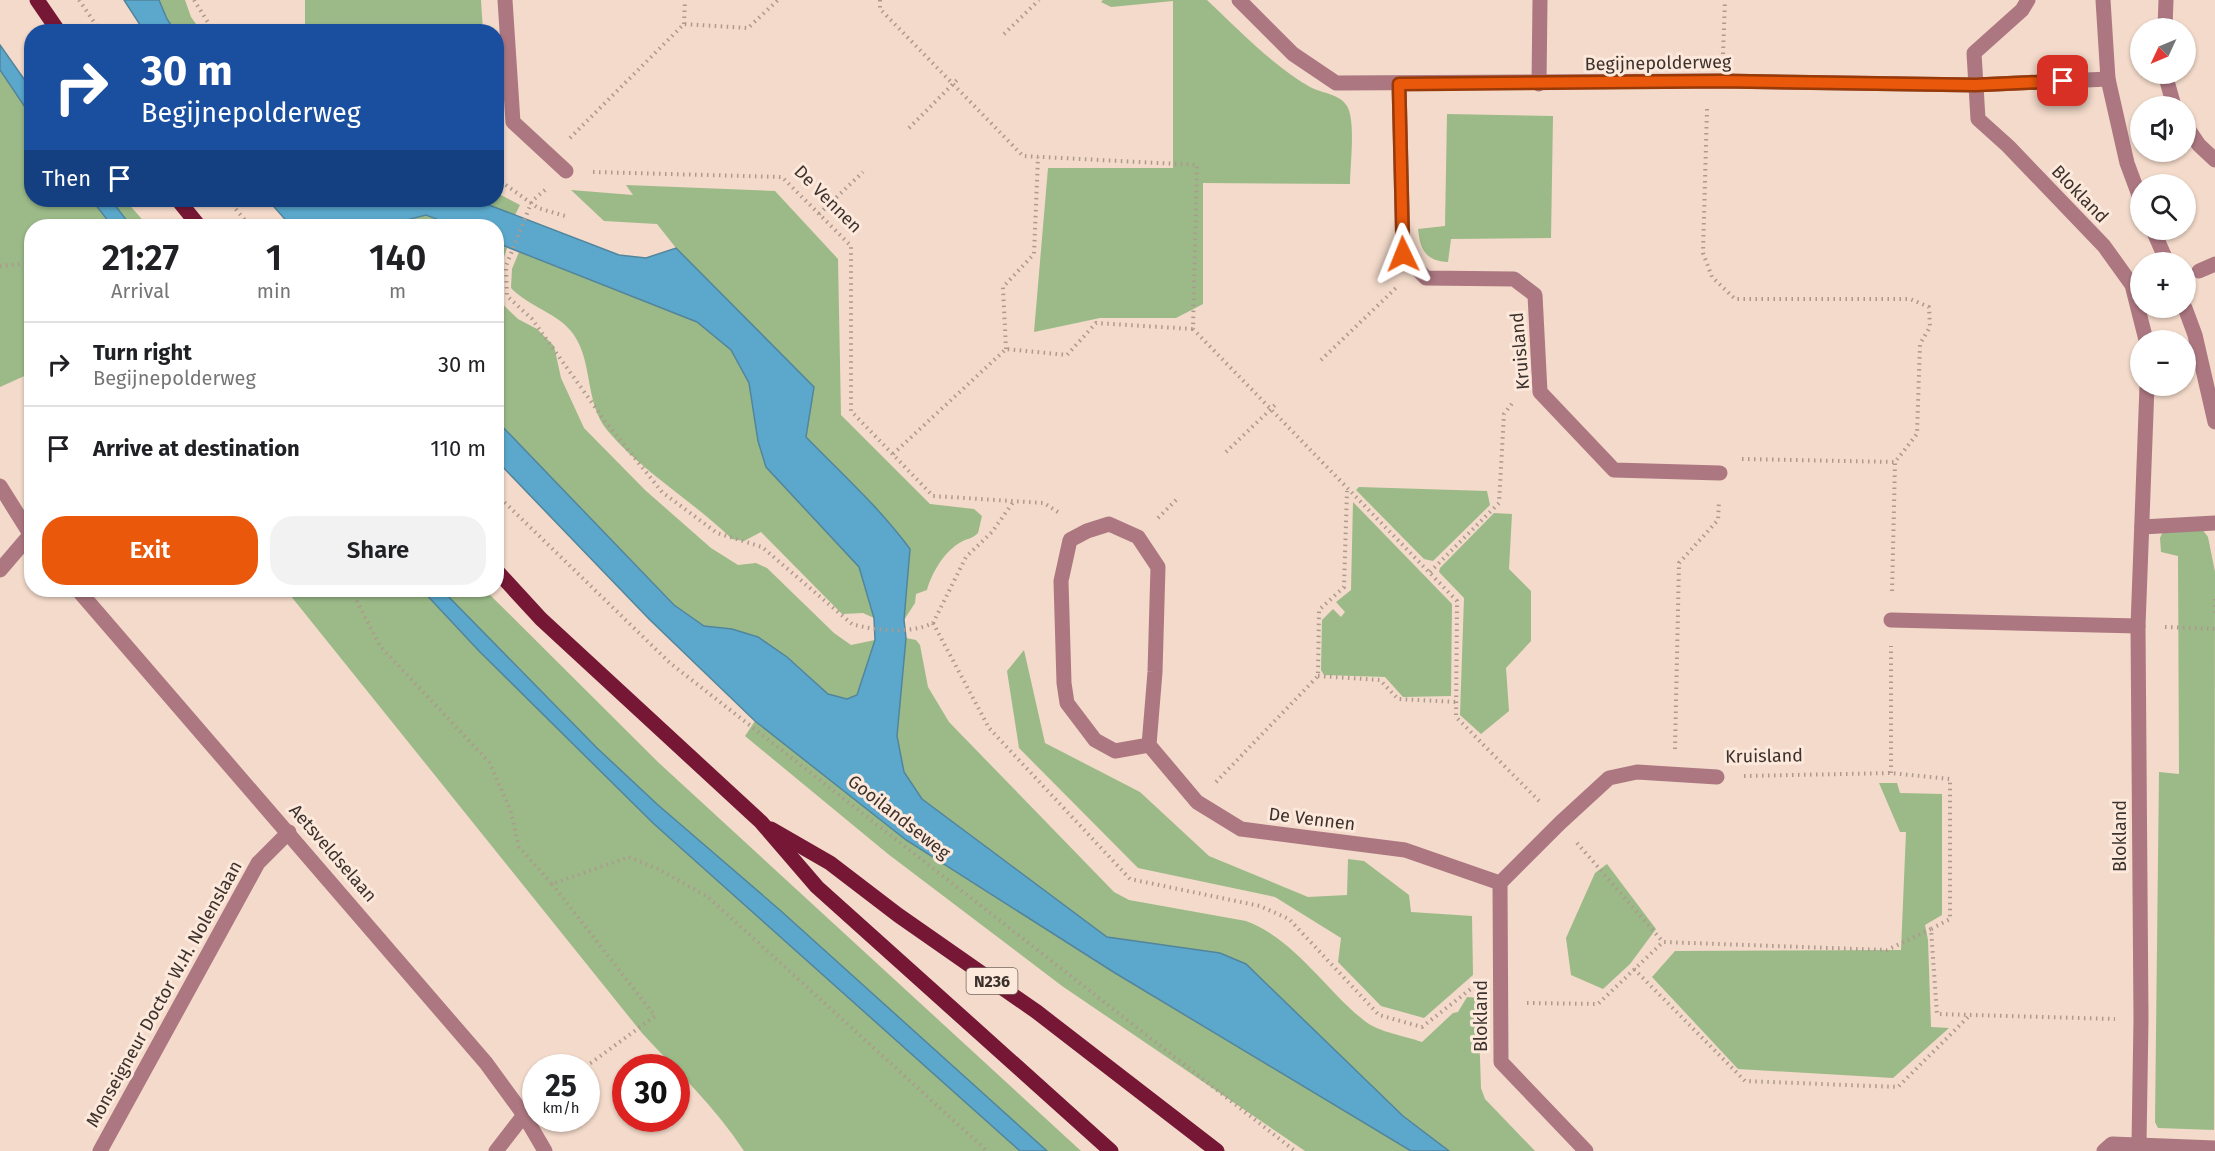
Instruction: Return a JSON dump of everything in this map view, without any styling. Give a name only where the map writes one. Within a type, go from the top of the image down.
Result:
[{"type":"main road","points":[[37,0],[53,24]]},
{"type":"main road","points":[[184,207],[194,219]]},
{"type":"main road","name":"N236","points":[[504,578],[550,627],[761,822],[817,887],[1111,1151]]},
{"type":"main road","name":"N236","points":[[761,822],[830,863],[898,915],[1037,1012],[1217,1151]]},
{"type":"street","points":[[505,0],[513,122],[566,171]]},
{"type":"street","name":"Begijnepolderweg","points":[[1239,0],[1293,54],[1336,83],[1539,84],[1715,81],[1975,85],[2108,79]]},
{"type":"street","points":[[1539,84],[1540,0]]},
{"type":"street","name":"Blokland","points":[[2028,0],[2022,10],[1974,53],[1978,119],[2008,146],[2104,246],[2132,285],[2143,330]]},
{"type":"street","points":[[2103,0],[2108,79],[2131,174]]},
{"type":"street","points":[[2165,18],[2166,0]]},
{"type":"street","points":[[1399,84],[1403,254],[1417,268]]},
{"type":"street","points":[[2196,141],[2215,160]]},
{"type":"street","points":[[2199,271],[2215,264]]},
{"type":"street","name":"Kruisland","points":[[1417,268],[1426,278],[1514,279],[1535,295],[1540,392],[1614,470],[1720,473]]},
{"type":"street","points":[[2189,318],[2195,335],[2215,422]]},
{"type":"street","name":"Blokland","points":[[2139,1144],[2141,1019],[2138,626],[2147,396]]},
{"type":"street","points":[[0,486],[24,525]]},
{"type":"street","points":[[2142,527],[2215,523]]},
{"type":"street","points":[[1109,524],[1138,537],[1158,567],[1155,672],[1149,744],[1115,751],[1095,740],[1067,703],[1064,683],[1061,581],[1070,540],[1087,531],[1109,524]]},
{"type":"street","points":[[0,570],[24,544]]},
{"type":"street","name":"Aetsveldselaan","points":[[84,597],[290,832],[486,1063],[522,1112]]},
{"type":"street","points":[[1891,620],[2138,626]]},
{"type":"street","name":"De Vennen","points":[[1149,744],[1197,802],[1241,829],[1405,850],[1500,883]]},
{"type":"street","name":"Kruisland","points":[[1500,883],[1560,822],[1609,778],[1637,772],[1716,777]]},
{"type":"street","name":"Monseigneur Doctor W.H. Nolenslaan","points":[[100,1151],[258,863],[290,832]]},
{"type":"street","name":"Blokland","points":[[1500,883],[1501,1062],[1586,1151]]},
{"type":"street","points":[[496,1151],[522,1118]]},
{"type":"street","name":"Aetsveldselaan","points":[[534,1132],[545,1151]]},
{"type":"street","points":[[2104,1151],[2112,1144],[2215,1148]]},
{"type":"path","points":[[79,0],[96,24]]},
{"type":"path","points":[[194,0],[209,24]]},
{"type":"path","points":[[551,157],[684,24],[685,0]]},
{"type":"path","points":[[684,24],[748,27],[778,0]]},
{"type":"path","points":[[880,0],[880,9],[1023,156],[1197,165],[1193,329]]},
{"type":"path","points":[[1004,34],[1039,0]]},
{"type":"path","points":[[1725,0],[1715,81],[1703,253],[1712,277],[1735,299],[1910,299],[1929,307],[1930,327],[1920,344],[1917,434],[1894,462],[1891,773]]},
{"type":"path","points":[[909,128],[958,80]]},
{"type":"path","points":[[1006,349],[1003,287],[1034,254],[1038,157]]},
{"type":"path","name":"De Vennen","points":[[566,171],[782,177],[851,246],[851,411],[933,496],[1044,504],[1087,531]]},
{"type":"path","points":[[819,214],[863,172]]},
{"type":"path","points":[[504,184],[538,208],[565,216]]},
{"type":"path","points":[[234,207],[244,219]]},
{"type":"path","points":[[530,208],[506,266],[507,296],[532,319],[605,421],[662,492],[717,533],[762,547],[852,624],[871,629],[923,628],[933,623],[966,557],[992,532],[1014,501]]},
{"type":"path","points":[[0,266],[24,264]]},
{"type":"path","points":[[1321,360],[1417,268]]},
{"type":"path","points":[[893,454],[1006,349],[1067,355],[1096,323],[1193,329],[1274,406],[1347,490],[1457,601],[1456,717],[1560,822],[1663,942]]},
{"type":"path","points":[[1430,572],[1499,503],[1504,414],[1539,369]]},
{"type":"path","points":[[1226,452],[1274,406]]},
{"type":"path","points":[[1675,774],[1679,563],[1718,520],[1720,459],[1894,462]]},
{"type":"path","points":[[1197,802],[1318,676],[1319,610],[1344,587],[1347,490]]},
{"type":"path","name":"Gooilandseweg","points":[[504,502],[670,663],[1295,1151]]},
{"type":"path","points":[[355,597],[380,646],[489,762],[510,809],[519,847],[552,884],[655,1016],[600,1056]]},
{"type":"path","points":[[2215,599],[2215,613]]},
{"type":"path","points":[[933,623],[989,728],[1130,879],[1260,906],[1289,919],[1379,1016],[1422,1027],[1480,981],[1501,977]]},
{"type":"path","points":[[2138,626],[2215,629]]},
{"type":"path","points":[[1318,676],[1380,680],[1398,699],[1457,702]]},
{"type":"path","name":"Kruisland","points":[[1716,777],[1891,773],[1950,778],[1950,919],[1931,929]]},
{"type":"path","points":[[552,884],[629,857],[658,868],[708,897],[987,1151]]},
{"type":"path","points":[[1501,1003],[1598,1004],[1663,942],[1887,950],[1931,929],[1937,1014],[2141,1019]]},
{"type":"path","points":[[1634,969],[1745,1081],[1898,1087],[1971,1015]]},
{"type":"green space","points":[[159,0],[185,0],[196,24],[170,24]]},
{"type":"green space","points":[[305,0],[481,0],[483,24],[305,24]]},
{"type":"green space","points":[[1103,0],[1207,0],[1282,68],[1310,87],[1340,99],[1350,113],[1352,144],[1350,184],[1203,183],[1203,304],[1176,318],[1100,318],[1034,332],[1048,168],[1173,168],[1173,1],[1111,7],[1101,2]]},
{"type":"green space","points":[[0,50],[24,80],[24,207],[131,207],[142,219],[24,219],[24,376],[0,387]]},
{"type":"green space","points":[[1447,114],[1553,116],[1551,238],[1451,239],[1448,262],[1429,257],[1420,243],[1418,229],[1445,226]]},
{"type":"green space","points":[[626,185],[775,191],[838,259],[841,415],[930,504],[974,509],[982,516],[978,533],[958,544],[946,555],[936,568],[927,590],[916,594],[915,603],[904,620],[910,549],[873,505],[806,437],[814,387],[676,248],[657,224],[604,221],[571,190],[633,195]]},
{"type":"green space","points":[[504,197],[520,205],[515,215],[494,207],[504,207]]},
{"type":"green space","points":[[426,215],[437,219],[411,219]]},
{"type":"green space","points":[[519,252],[697,322],[731,350],[749,383],[758,441],[859,567],[874,618],[863,613],[842,614],[761,532],[744,541],[732,539],[621,445],[607,430],[595,408],[584,358],[574,335],[568,327],[552,315],[518,295],[511,288],[512,269]]},
{"type":"green space","points":[[504,306],[518,319],[537,329],[554,346],[561,378],[584,428],[645,490],[711,548],[738,565],[756,563],[767,568],[834,633],[851,645],[875,640],[857,695],[847,699],[828,694],[787,657],[732,629],[704,626],[674,605],[504,428]]},
{"type":"green space","points":[[1359,487],[1487,491],[1490,505],[1433,561],[1424,559],[1356,490]]},
{"type":"green space","points":[[1353,502],[1452,604],[1451,696],[1403,697],[1385,677],[1324,675],[1321,670],[1322,620],[1333,609],[1341,617],[1345,612],[1336,602],[1351,590]]},
{"type":"green space","points":[[1494,513],[1512,514],[1509,569],[1531,591],[1531,641],[1506,668],[1509,711],[1481,734],[1460,715],[1464,598],[1439,572],[1440,568]]},
{"type":"green space","points":[[2202,529],[2208,537],[2215,572],[2214,1130],[2158,1128],[2155,1122],[2159,772],[2179,774],[2178,556],[2161,552],[2160,538],[2163,531]]},
{"type":"green space","points":[[292,597],[492,597],[659,763],[1081,1151],[744,1151],[690,1084],[690,1054],[662,1054],[642,1033]]},
{"type":"green space","points":[[906,638],[916,640],[920,645],[928,687],[949,722],[1114,892],[1129,900],[1246,921],[1264,929],[1295,953],[1366,1022],[1392,1034],[1422,1042],[1453,1013],[1458,1012],[1467,997],[1478,998],[1481,1088],[1485,1099],[1535,1151],[1449,1151],[1403,1116],[1134,942],[1107,937],[922,799],[904,772],[897,736]]},
{"type":"green space","points":[[1024,650],[1045,743],[1140,792],[1209,856],[1308,897],[1347,895],[1348,859],[1364,861],[1409,895],[1411,912],[1472,916],[1473,975],[1424,1018],[1381,1006],[1338,962],[1341,938],[1275,897],[1138,868],[1019,748],[1007,671]]},
{"type":"green space","points":[[755,721],[906,840],[1115,973],[1411,1151],[1305,1151],[1062,986],[888,854],[745,736]]},
{"type":"green space","points":[[1879,783],[1897,783],[1900,793],[1942,794],[1942,915],[1925,925],[1928,940],[1931,1027],[1949,1028],[1893,1078],[1738,1069],[1652,977],[1675,951],[1901,950],[1906,832],[1900,832]]},
{"type":"green space","points":[[1607,864],[1656,929],[1630,964],[1603,989],[1571,975],[1566,938],[1595,873]]},
{"type":"water","points":[[124,0],[159,0],[170,24],[139,24]]},
{"type":"water","points":[[0,45],[24,79],[24,106],[0,70]]},
{"type":"water","points":[[97,207],[116,207],[126,219],[107,219]]},
{"type":"water","points":[[274,207],[494,207],[619,255],[646,258],[676,248],[814,387],[806,437],[873,505],[910,549],[904,620],[906,638],[897,736],[904,772],[922,799],[1107,937],[1220,953],[1246,964],[1403,1116],[1449,1151],[1411,1151],[1115,973],[906,840],[755,721],[649,619],[504,468],[504,428],[674,605],[704,626],[732,629],[758,637],[787,657],[828,694],[847,699],[857,695],[875,640],[874,618],[859,567],[766,467],[758,441],[749,383],[731,350],[697,322],[504,246],[504,219],[437,219],[426,215],[411,219],[285,219]]},
{"type":"water","points":[[429,597],[449,597],[597,748],[658,805],[781,911],[1047,1151],[1020,1151],[654,824],[479,651]]},
{"type":"route","points":[[1403,254],[1399,84],[1722,81],[1975,85],[2063,81]]}]
